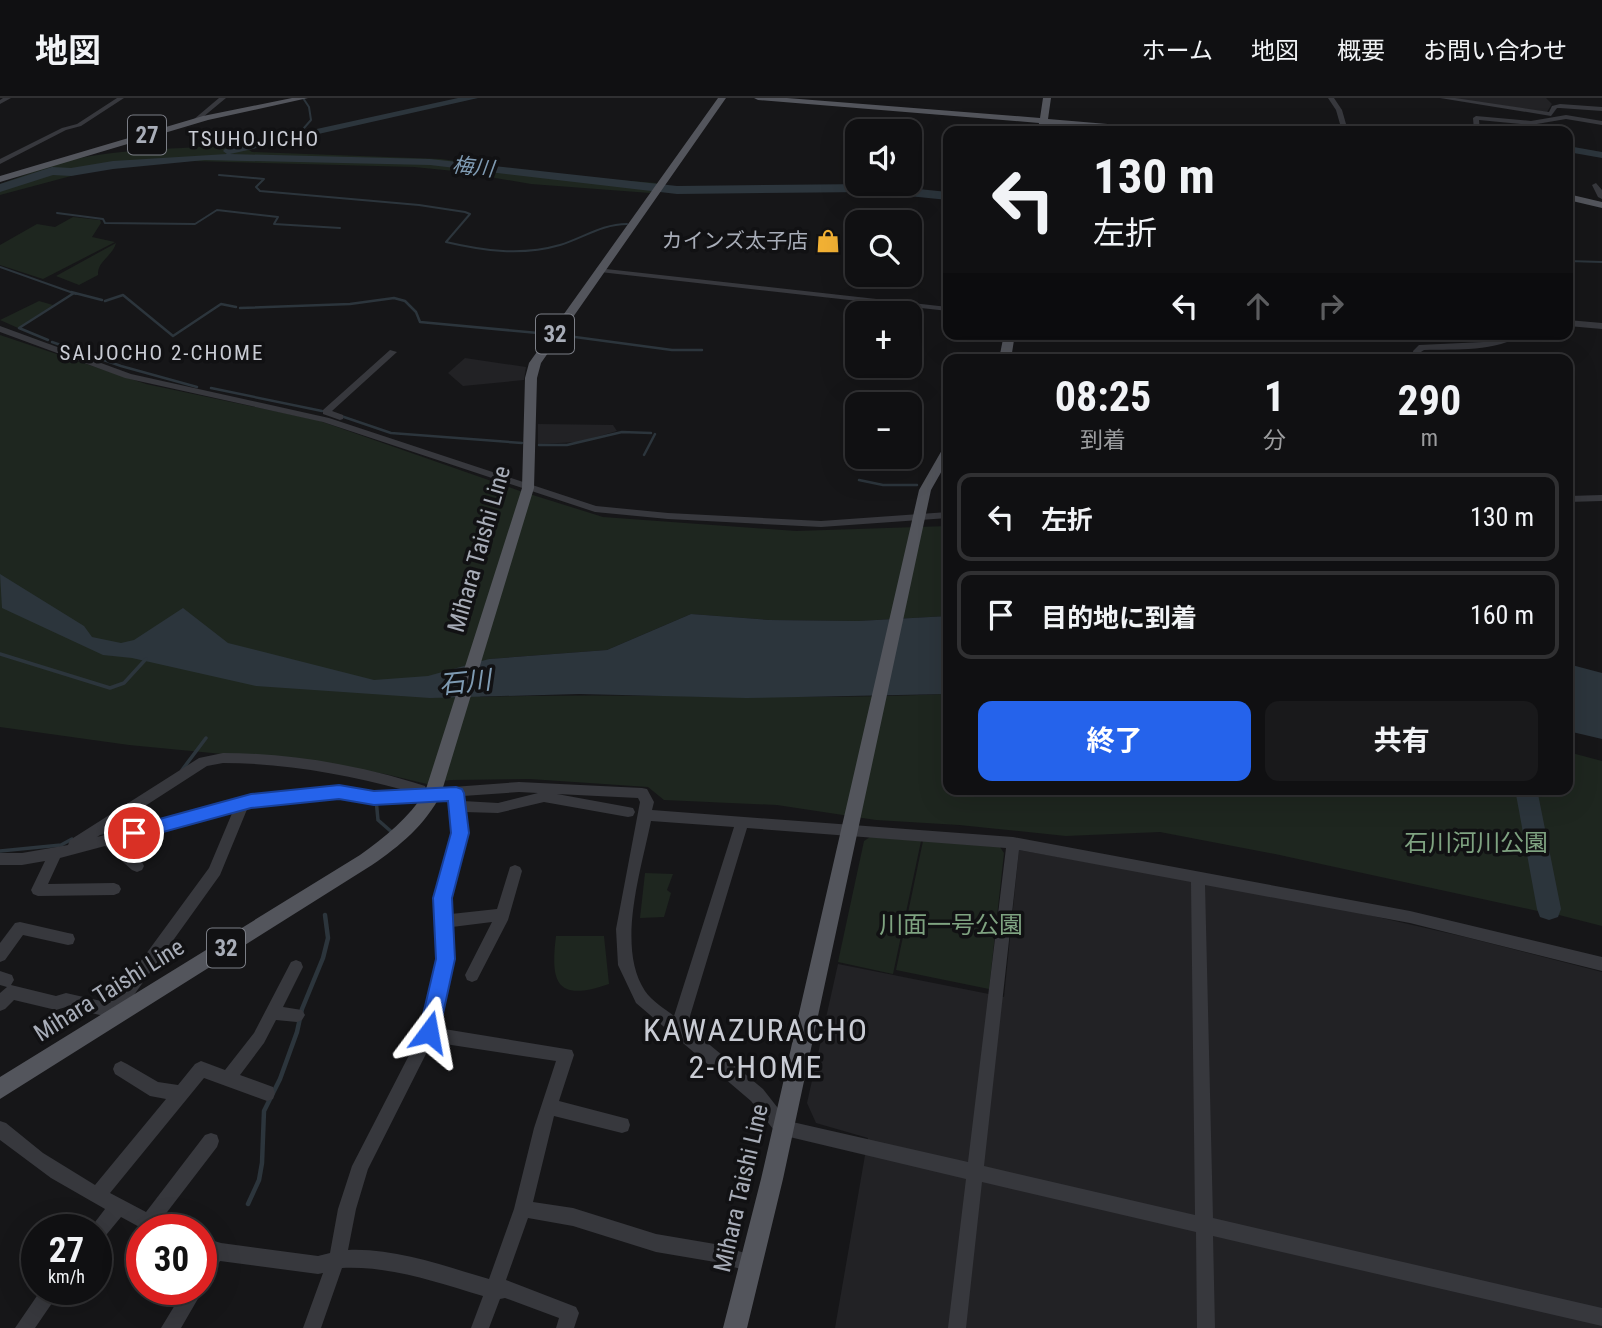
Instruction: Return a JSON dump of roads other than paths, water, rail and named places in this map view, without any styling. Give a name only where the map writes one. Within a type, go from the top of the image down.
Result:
[{"type":"main road","name":"Mihara Taishi Line","points":[[0,1088],[108,1018],[379,852],[411,822],[434,791],[527,491],[532,370],[541,353],[722,98]]},
{"type":"main road","points":[[758,98],[1105,126]]},
{"type":"main road","points":[[1042,126],[1047,98]]},
{"type":"main road","name":"27","points":[[0,179],[195,121],[300,99]]},
{"type":"main road","points":[[1573,198],[1602,205]]},
{"type":"main road","name":"Mihara Taishi Line","points":[[735,1328],[783,1128],[925,490],[943,459]]},
{"type":"street","points":[[0,102],[8,98]]},
{"type":"street","points":[[0,162],[64,129],[79,125],[121,98]]},
{"type":"street","points":[[195,121],[223,98]]},
{"type":"street","points":[[1331,98],[1339,110],[1344,126]]},
{"type":"street","points":[[1443,98],[1602,123]]},
{"type":"street","points":[[1552,117],[1554,107],[1560,106],[1602,109]]},
{"type":"street","points":[[1477,126],[1476,118],[1531,123],[1552,117]]},
{"type":"street","points":[[1595,185],[1602,197]]},
{"type":"street","points":[[600,270],[943,308]]},
{"type":"street","points":[[1573,323],[1602,326]]},
{"type":"street","points":[[0,329],[148,382],[301,413],[527,491],[595,509],[668,516],[821,524],[920,520],[943,516]]},
{"type":"street","points":[[1417,354],[1422,347],[1493,345],[1505,340]]},
{"type":"street","points":[[350,428],[341,418],[326,412],[393,352]]},
{"type":"street","points":[[1573,499],[1602,498]]},
{"type":"street","points":[[114,889],[38,890],[60,852],[204,762],[218,758],[233,756],[274,761],[434,791],[456,800],[498,808],[544,797],[628,812]]},
{"type":"street","points":[[456,800],[519,787],[642,793],[646,803],[645,816],[623,929],[625,965],[641,998],[757,1095],[783,1128],[1602,1317]]},
{"type":"street","points":[[0,859],[22,859],[60,852],[243,803],[339,792],[374,798],[434,791]]},
{"type":"street","points":[[312,1328],[337,1259],[359,1166],[428,1034],[446,959],[443,898],[460,833],[456,800]]},
{"type":"street","points":[[0,1004],[12,992],[56,1003],[66,1000],[108,1018],[215,871],[243,803]]},
{"type":"street","points":[[645,816],[849,828],[1013,843],[1410,917],[1602,964]]},
{"type":"street","points":[[678,1028],[742,822]]},
{"type":"street","points":[[108,840],[137,866]]},
{"type":"street","points":[[957,1328],[1013,843]]},
{"type":"street","points":[[472,975],[502,915],[515,871]]},
{"type":"street","points":[[1198,877],[1206,1328]]},
{"type":"street","points":[[444,921],[502,915]]},
{"type":"street","points":[[0,954],[20,928],[68,939]]},
{"type":"street","points":[[229,1079],[259,1038],[296,967]]},
{"type":"street","points":[[273,1013],[297,1015]]},
{"type":"street","points":[[428,1034],[566,1055],[549,1107],[523,1209],[480,1328]]},
{"type":"street","points":[[121,1069],[156,1090],[183,1094]]},
{"type":"street","points":[[98,1195],[201,1069],[267,1093]]},
{"type":"street","points":[[549,1107],[622,1125]]},
{"type":"street","points":[[0,1129],[19,1147],[132,1214]]},
{"type":"street","points":[[163,1214],[211,1141]]},
{"type":"street","points":[[112,1214],[118,1207]]},
{"type":"street","points":[[523,1209],[573,1217],[656,1243],[715,1253],[752,1263]]},
{"type":"street","points":[[217,1249],[318,1265],[337,1259],[379,1260],[495,1290],[505,1289],[570,1313],[565,1328]]},
{"type":"street","points":[[24,1328],[41,1305]]},
{"type":"street","points":[[170,1328],[185,1305]]},
{"type":"water","name":"石川","points":[[0,574],[84,626],[92,637],[121,643],[134,640],[183,608],[228,643],[374,680],[428,676],[489,659],[607,650],[691,614],[769,620],[858,621],[943,616],[943,694],[746,698],[579,694],[430,698],[256,686],[132,658],[103,655],[2,608]]},
{"type":"water","points":[[1573,665],[1602,673],[1602,739],[1573,732]]},
{"type":"waterway","points":[[303,98],[309,107],[311,120],[304,128]]},
{"type":"waterway","points":[[229,151],[473,98]]},
{"type":"waterway","name":"梅川","points":[[1573,150],[1602,155]]},
{"type":"waterway","name":"梅川","points":[[0,188],[52,171],[71,172],[113,165],[205,157],[430,162],[677,190],[869,188],[943,195]]},
{"type":"waterway","points":[[219,175],[264,179],[256,187],[260,191],[419,205],[465,212],[470,214],[446,242],[489,250],[546,248],[601,229],[627,224]]},
{"type":"waterway","points":[[57,213],[103,219],[105,223],[195,224],[217,210],[278,217],[274,224],[340,228]]},
{"type":"waterway","points":[[1573,261],[1602,262]]},
{"type":"waterway","points":[[0,267],[74,293]]},
{"type":"waterway","points":[[71,292],[102,300]]},
{"type":"waterway","points":[[48,340],[19,328],[74,293]]},
{"type":"waterway","points":[[105,301],[123,295],[173,336],[221,304],[236,307]]},
{"type":"waterway","points":[[240,308],[350,304],[394,298],[405,301],[416,312],[420,322],[549,334]]},
{"type":"waterway","points":[[560,335],[672,350],[702,350]]},
{"type":"waterway","points":[[52,342],[121,366],[197,387]]},
{"type":"waterway","points":[[211,388],[322,411]]},
{"type":"waterway","points":[[341,416],[391,433],[522,443]]},
{"type":"waterway","points":[[539,445],[567,445],[622,432],[651,433]]},
{"type":"waterway","points":[[644,455],[655,434]]},
{"type":"waterway","points":[[859,480],[883,485],[917,485]]},
{"type":"waterway","points":[[0,654],[110,688],[124,683],[146,659]]},
{"type":"waterway","points":[[182,770],[206,738]]},
{"type":"waterway","points":[[1527,795],[1549,909]]},
{"type":"waterway","points":[[376,799],[378,820],[394,834]]},
{"type":"waterway","points":[[101,833],[152,823]]},
{"type":"waterway","points":[[0,851],[61,845],[72,839]]},
{"type":"waterway","points":[[248,1204],[259,1180],[262,1163],[264,1111],[280,1079],[297,1032],[302,1009],[323,958],[328,938],[325,915]]},
{"type":"place","name":"カインズ太子店","points":[[828,241]]},
{"type":"district","name":"TSUHOJICHO","points":[[254,139]]},
{"type":"district","name":"SAIJOCHO 2-CHOME","points":[[162,353]]},
{"type":"district","name":"KAWAZURACHO 2-CHOME","points":[[756,1048]]},
{"type":"park label","name":"石川河川公園","points":[[1476,843]]},
{"type":"park label","name":"川面一号公園","points":[[951,925]]}]
